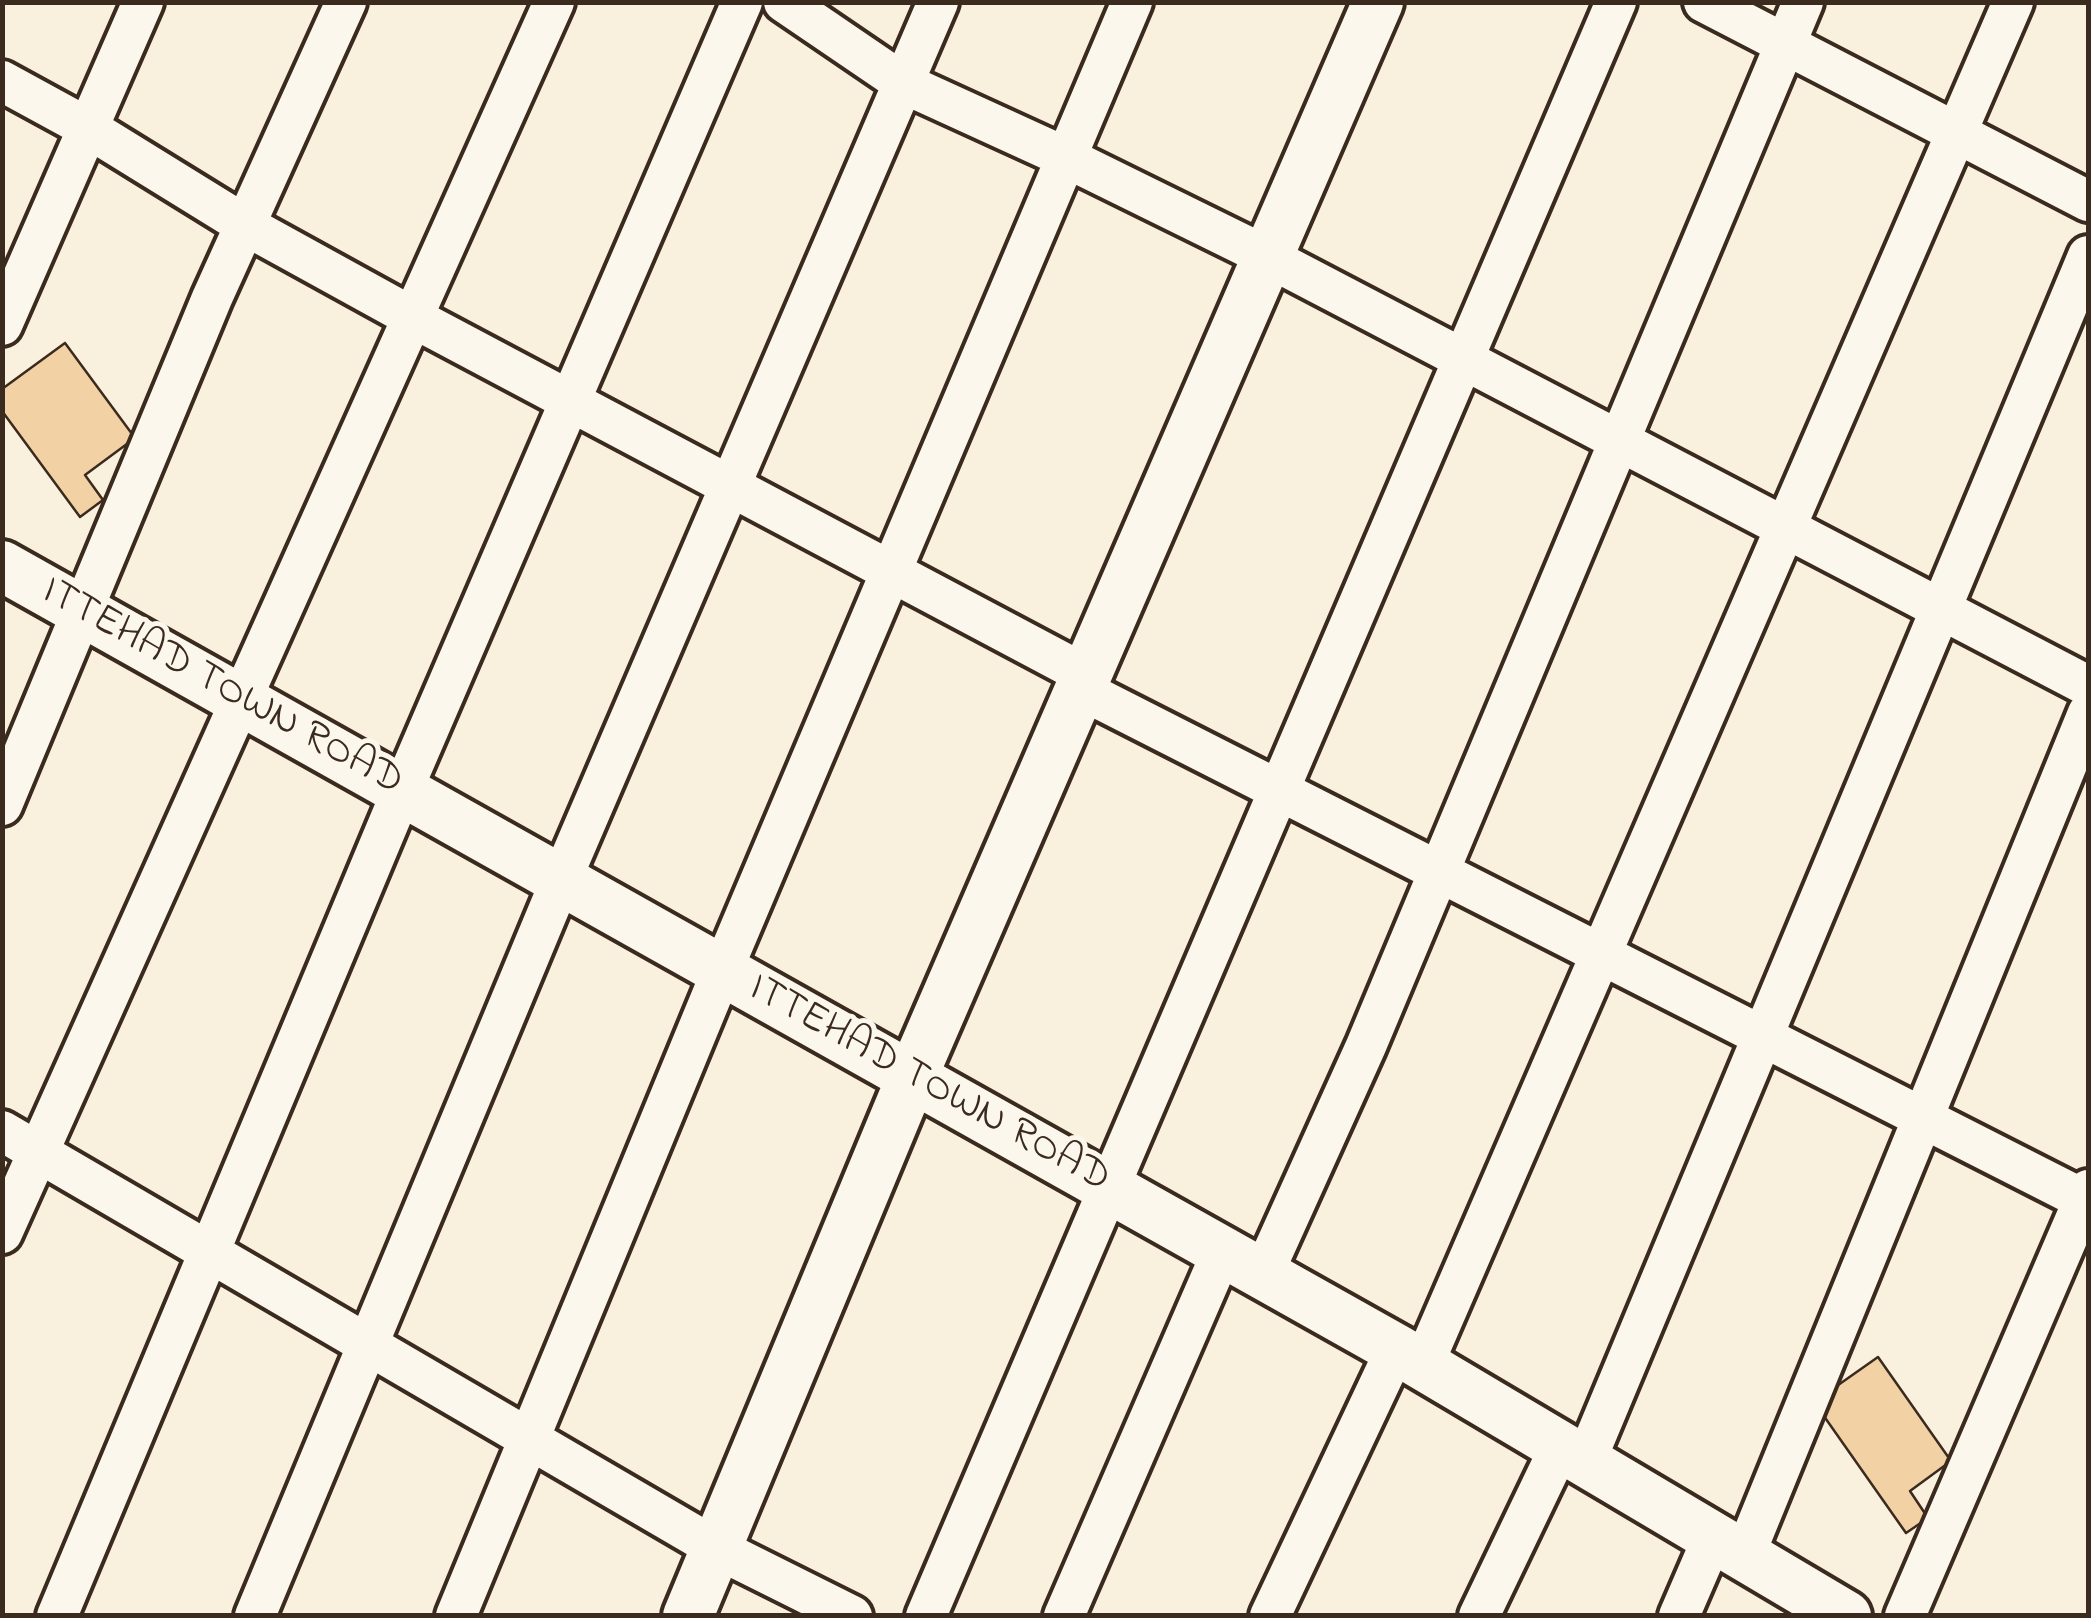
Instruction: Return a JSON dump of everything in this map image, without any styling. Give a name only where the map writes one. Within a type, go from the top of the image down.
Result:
[{"type":"street","points":[[2,324],[144,2]]},
{"type":"street","points":[[2,805],[212,298],[346,2]]},
{"type":"street","points":[[2,1234],[554,2]]},
{"type":"street","points":[[57,1616],[402,790],[742,2]]},
{"type":"street","points":[[784,2],[903,84],[1268,256],[2088,686]]},
{"type":"street","points":[[255,1616],[561,880],[938,2]]},
{"type":"street","points":[[456,1616],[722,971],[1132,2]]},
{"type":"street","points":[[688,1616],[912,1077],[1378,2]]},
{"type":"street","points":[[926,1616],[1616,2]]},
{"type":"street","points":[[1704,2],[2088,201]]},
{"type":"street","points":[[1064,1616],[1243,1263],[1366,1046],[1802,2]]},
{"type":"street","points":[[1270,1616],[1409,1357],[1600,954],[2014,2]]},
{"type":"street","points":[[2,80],[245,224],[412,317],[892,573],[1278,790],[2087,1198],[1905,1616]]},
{"type":"street","points":[[1479,1616],[1573,1452],[1763,1037],[2088,256]]},
{"type":"street","name":"ITTEHAD TOWN ROAD","points":[[2,566],[1409,1357],[1846,1616]]},
{"type":"street","points":[[1678,1616],[1730,1544],[1923,1118],[2088,713]]},
{"type":"street","points":[[2,1131],[716,1548],[852,1616]]},
{"type":"building","points":[[65,343],[135,438],[85,475],[103,500],[80,517],[2,411],[2,389]]},
{"type":"building","points":[[1878,1357],[1951,1461],[1910,1491],[1928,1518],[1906,1533],[1814,1402]]}]
